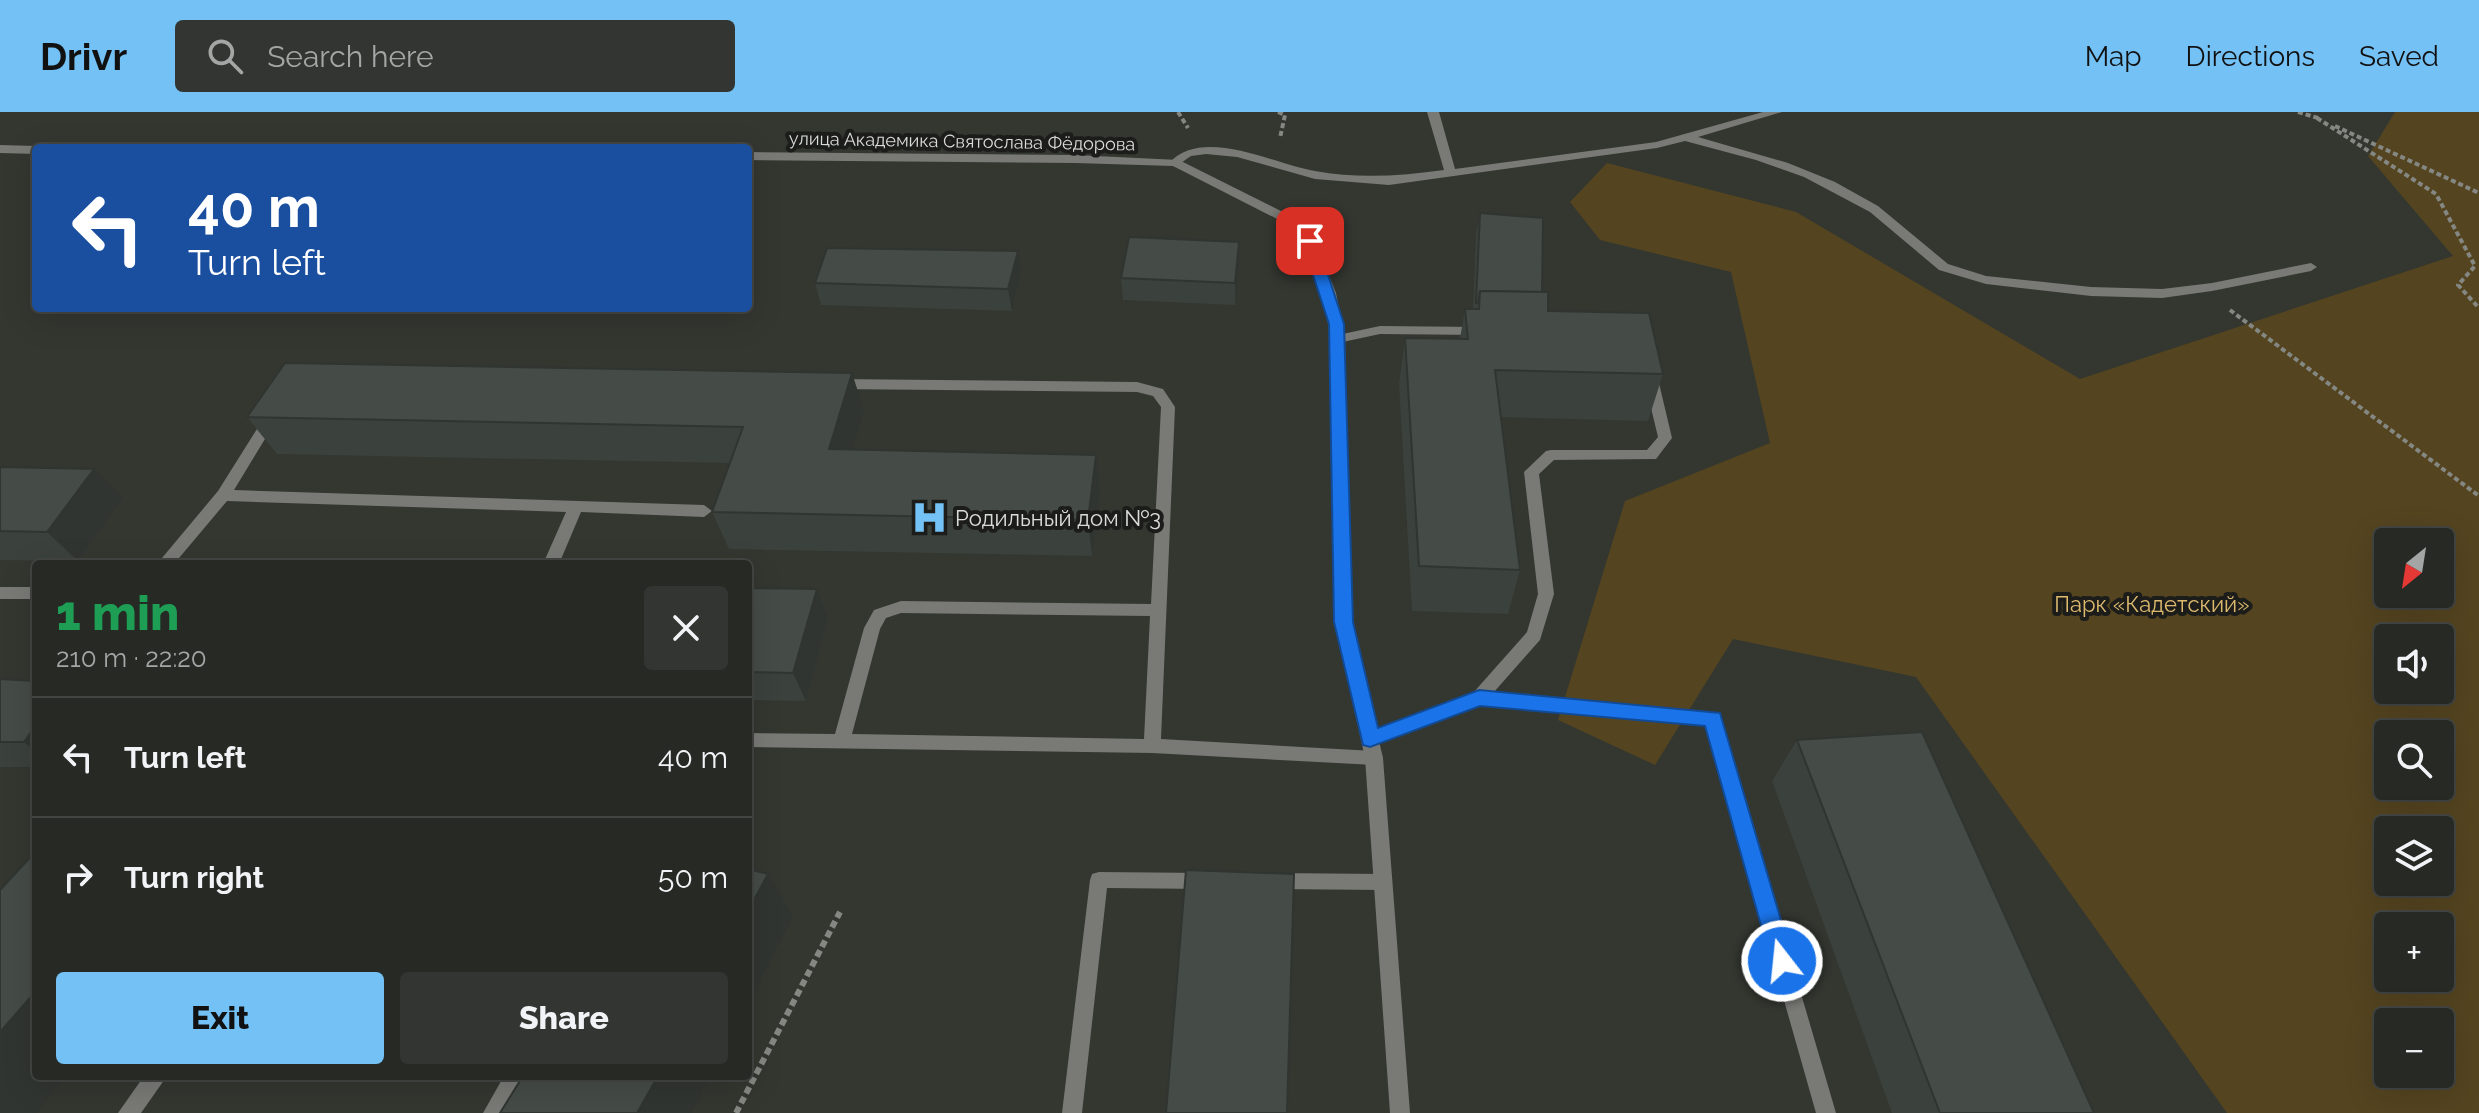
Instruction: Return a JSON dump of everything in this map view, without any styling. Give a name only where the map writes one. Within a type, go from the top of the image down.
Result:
[{"type":"street","points":[[1433,112],[1450,172]]},
{"type":"street","points":[[1400,1113],[1372,748],[1343,622],[1338,339],[1329,293],[1310,241],[1289,220],[1175,163],[1187,153],[1206,150],[1238,154],[1315,175],[1389,181],[1687,138],[1776,112]]},
{"type":"street","points":[[1687,138],[1752,155],[1818,180],[1872,207],[1902,230],[1931,261],[1956,273],[1994,282],[2101,293],[2178,292],[2311,267]]},
{"type":"street","points":[[0,149],[32,150]]},
{"type":"street","name":"улица Академика Святослава Фёдорова","points":[[752,156],[1175,163]]},
{"type":"street","points":[[1338,339],[1380,330],[1489,332]]},
{"type":"street","points":[[752,740],[1372,748],[1479,698],[1534,635],[1546,594],[1531,472],[1551,455],[1651,455],[1665,438],[1647,362]]},
{"type":"street","points":[[819,384],[1137,387],[1158,392],[1168,407],[1152,746]]},
{"type":"street","points":[[168,560],[223,495],[279,404]]},
{"type":"street","points":[[223,495],[704,511]]},
{"type":"street","points":[[553,560],[575,508]]},
{"type":"street","points":[[0,593],[32,593]]},
{"type":"street","points":[[842,741],[872,628],[880,614],[901,607],[1158,610]]},
{"type":"street","points":[[1479,698],[1713,719],[1826,1113]]},
{"type":"street","points":[[1072,1113],[1099,880],[1225,881]]},
{"type":"street","points":[[1257,881],[1383,882]]},
{"type":"street","points":[[128,1113],[154,1080]]},
{"type":"street","points":[[493,1113],[513,1080]]},
{"type":"path","points":[[2298,112],[2479,193]]},
{"type":"path","points":[[2317,118],[2436,194],[2475,266],[2458,285],[2479,308]]},
{"type":"path","points":[[2200,288],[2479,496]]},
{"type":"path","points":[[736,1113],[840,912]]},
{"type":"green space","name":"Парк «Кадетский»","points":[[2395,112],[2479,112],[2479,1113],[2227,1113],[1916,677],[1733,639],[1655,765],[1558,720],[1625,501],[1770,443],[1731,272],[1600,240],[1570,202],[1607,163],[1796,212],[2080,379],[2453,256],[2368,156]]},
{"type":"building","points":[[1480,213],[1543,218],[1542,292],[1480,291],[1476,303]]},
{"type":"building","points":[[1129,237],[1239,242],[1235,283],[1121,278]]},
{"type":"building","points":[[827,248],[1018,251],[1008,289],[815,283]]},
{"type":"building","points":[[1480,291],[1548,292],[1548,311],[1649,313],[1663,374],[1495,370],[1520,570],[1419,566],[1405,338],[1468,339],[1465,309],[1479,309]]},
{"type":"building","points":[[285,363],[852,373],[829,449],[1096,455],[1088,520],[712,512],[743,427],[247,417]]},
{"type":"building","points":[[0,467],[94,469],[47,532],[0,531]]},
{"type":"building","points":[[752,588],[817,589],[793,673],[752,672]]},
{"type":"building","points":[[0,679],[32,681],[32,731],[24,742],[0,742]]},
{"type":"building","points":[[1922,732],[2094,1113],[1940,1113],[1797,740]]},
{"type":"building","points":[[32,855],[32,996],[0,1032],[0,890]]},
{"type":"building","points":[[752,870],[768,874],[752,904]]},
{"type":"building","points":[[1186,870],[1294,874],[1287,1113],[1166,1113]]},
{"type":"building","points":[[521,1080],[656,1080],[637,1113],[500,1113]]},
{"type":"place","name":"Родильный дом №3","points":[[929,518]]},
{"type":"route","points":[[1310,241],[1337,324],[1343,622],[1370,739],[1479,698],[1713,719],[1782,961]]}]
